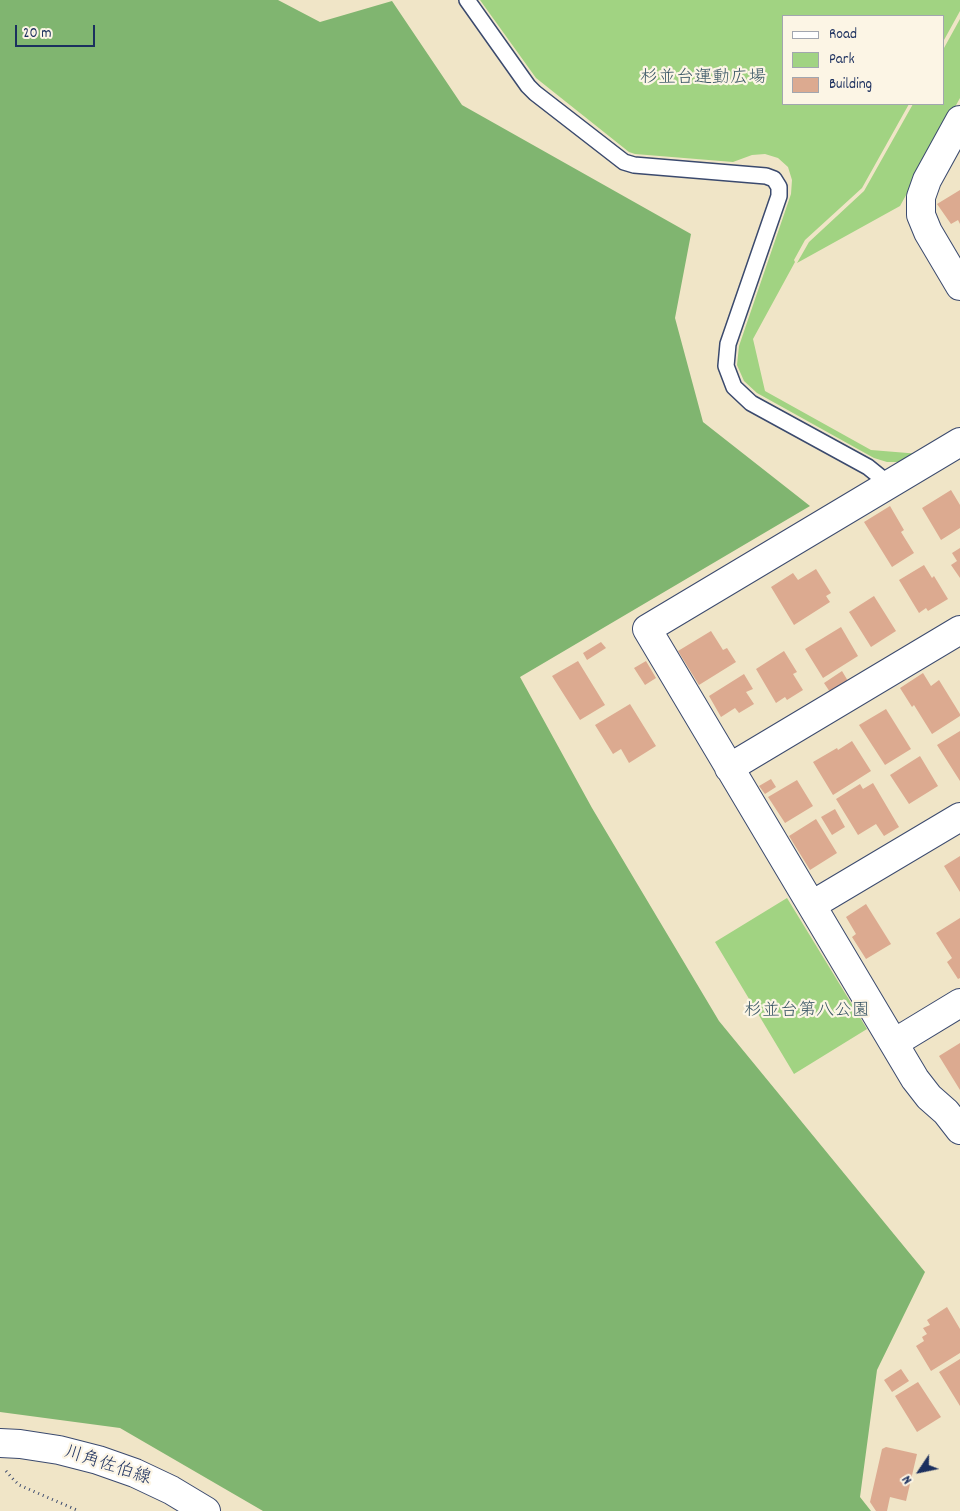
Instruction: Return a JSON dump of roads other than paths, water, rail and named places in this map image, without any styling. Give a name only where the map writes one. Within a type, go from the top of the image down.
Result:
[{"type":"street","points":[[956,269],[928,232],[921,215],[921,197],[927,180],[960,120]]},
{"type":"street","points":[[960,442],[647,629],[921,1088],[950,1117],[960,1130]]},
{"type":"street","points":[[729,768],[960,630]]},
{"type":"street","points":[[812,906],[960,817]]},
{"type":"street","points":[[894,1043],[960,1003]]},
{"type":"street","name":"川角佐伯線","points":[[2,1456],[20,1444],[60,1450],[98,1460],[153,1481],[206,1511]]},
{"type":"lane","points":[[467,0],[531,89],[624,162],[634,165],[766,176],[774,179],[779,187],[779,196],[728,344],[726,366],[734,387],[751,403],[868,467],[889,484]]},
{"type":"park label","name":"杉並台運動広場","points":[[703,80]]},
{"type":"park label","name":"杉並台第八公園","points":[[807,1013]]}]
